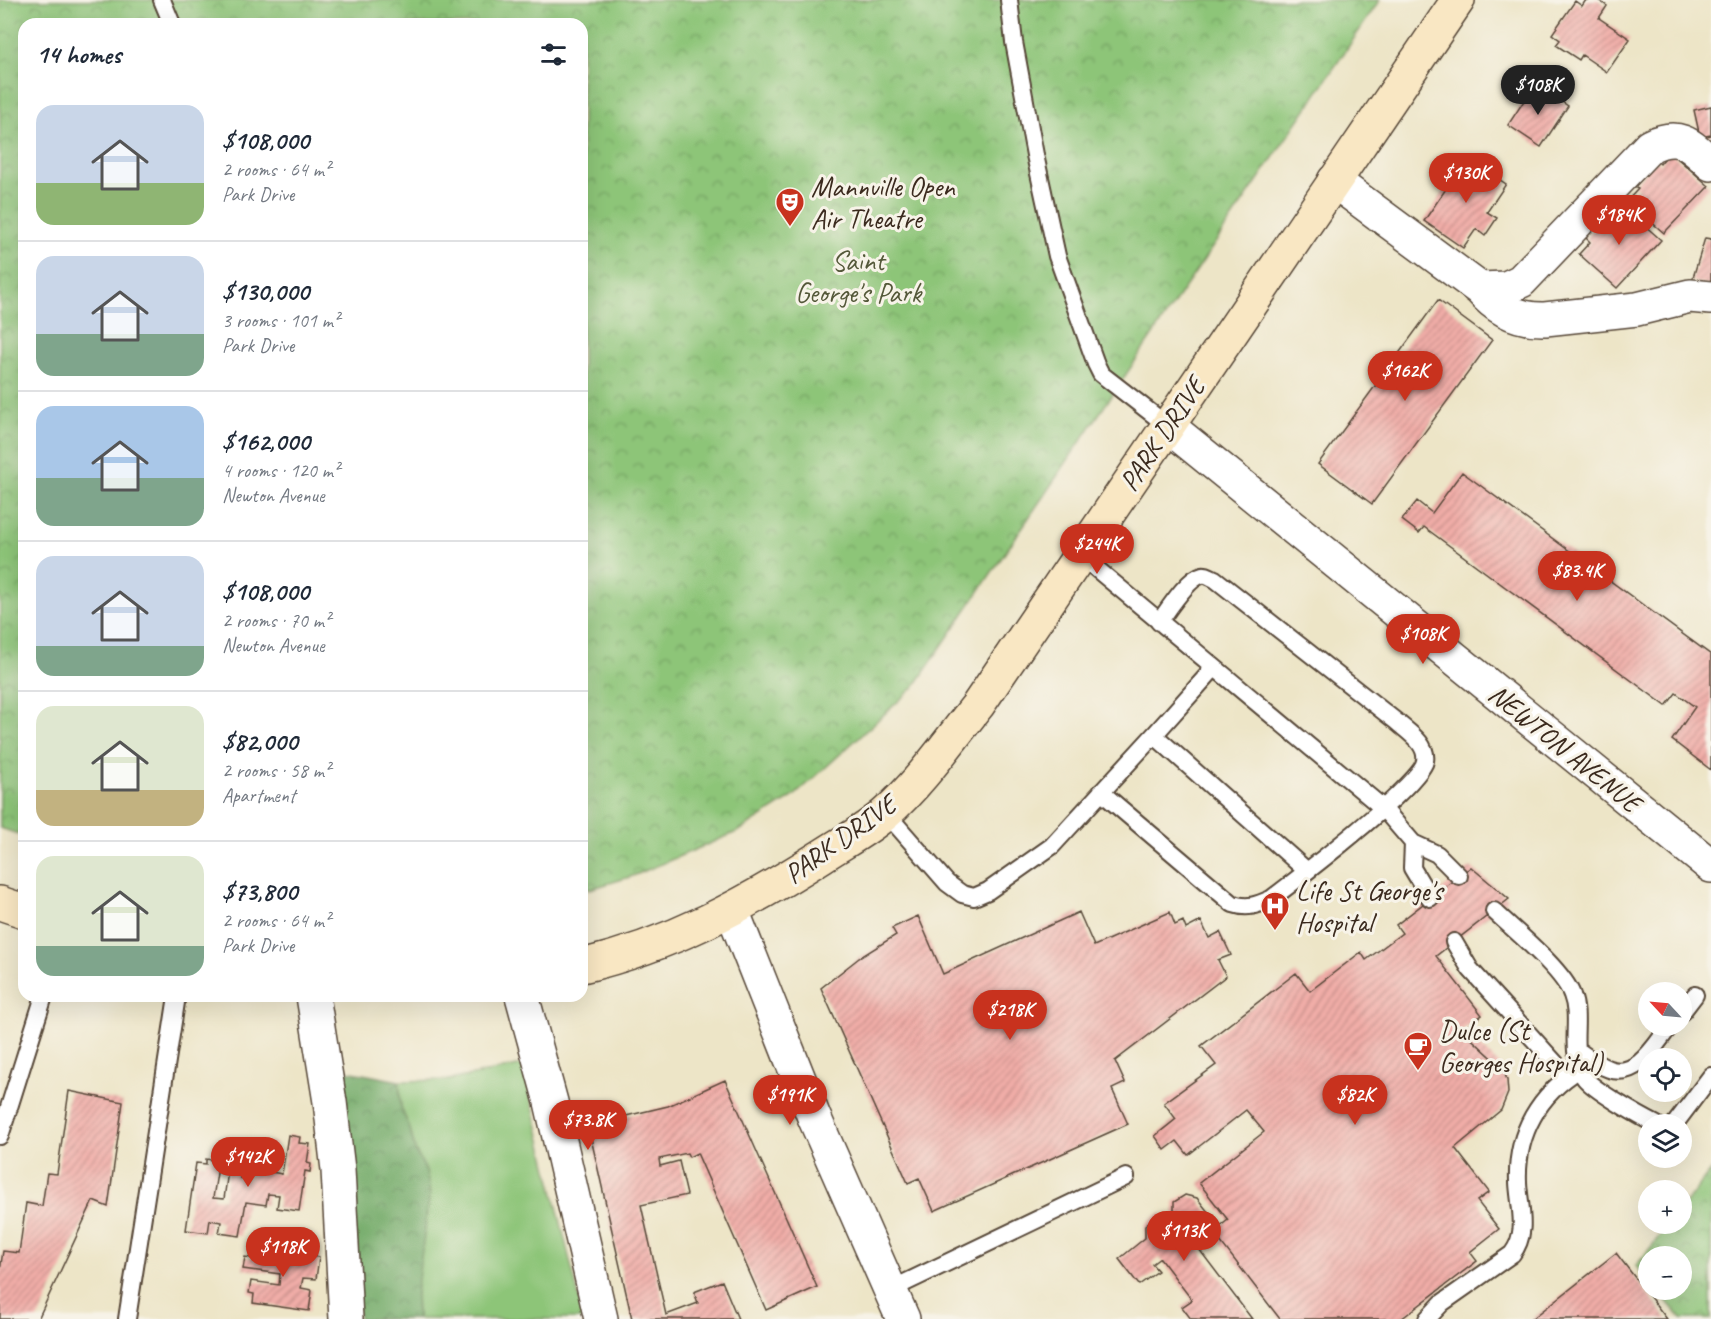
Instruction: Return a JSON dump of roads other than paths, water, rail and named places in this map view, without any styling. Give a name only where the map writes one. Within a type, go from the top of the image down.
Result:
[{"type":"street","name":"PARK DRIVE","points":[[588,964],[658,943],[732,910],[765,892],[886,813],[916,781],[978,705],[1458,0]]},
{"type":"street","points":[[1480,289],[1506,288],[1521,281],[1650,146],[1666,139],[1678,139],[1694,148],[1711,164]]},
{"type":"street","points":[[1334,181],[1480,289],[1498,307],[1511,313],[1535,319],[1637,309],[1690,296],[1702,295],[1711,298]]},
{"type":"street","name":"NEWTON AVENUE","points":[[1168,426],[1709,860]]},
{"type":"street","points":[[0,903],[18,909]]},
{"type":"street","points":[[732,910],[814,1117],[903,1319]]},
{"type":"street","points":[[314,1002],[338,1170],[346,1319]]},
{"type":"street","points":[[524,1002],[551,1102],[601,1319]]},
{"type":"lane","points":[[162,0],[170,18]]},
{"type":"lane","points":[[1009,0],[1014,42],[1035,155],[1057,256],[1096,364],[1101,374],[1168,426]]},
{"type":"lane","points":[[1080,555],[1383,808],[1413,843],[1437,854],[1459,876]]},
{"type":"lane","points":[[1101,792],[1233,904],[1254,907],[1271,899],[1383,808],[1425,762],[1424,752],[1419,742],[1397,722],[1215,579],[1206,575],[1198,576],[1159,622]]},
{"type":"lane","points":[[886,813],[947,883],[962,894],[974,897],[988,891],[1052,846],[1214,668]]},
{"type":"lane","points":[[1154,735],[1307,871]]},
{"type":"lane","points":[[1413,843],[1412,868],[1430,898]]},
{"type":"lane","points":[[1427,1319],[1442,1303],[1512,1254],[1520,1242],[1522,1227],[1518,1162],[1525,1132],[1537,1107],[1573,1072],[1576,1049],[1576,1011],[1572,995],[1560,975],[1494,911]]},
{"type":"lane","points":[[1454,942],[1470,969],[1573,1072],[1638,1116]]},
{"type":"lane","points":[[1692,999],[1695,995]]},
{"type":"lane","points":[[0,1136],[42,1002]]},
{"type":"lane","points":[[127,1319],[176,1002]]},
{"type":"lane","points":[[1576,1049],[1606,1068],[1616,1071],[1625,1070],[1634,1068],[1641,1062],[1662,1036]]},
{"type":"lane","points":[[1682,1114],[1711,1076]]},
{"type":"lane","points":[[890,1290],[1126,1177]]},
{"type":"place","name":"Mannville Open Air Theatre","points":[[790,228]]},
{"type":"place","name":"Life St George's Hospital","points":[[1275,932]]},
{"type":"place","name":"Dulce (St Georges Hospital)","points":[[1418,1072]]},
{"type":"park label","name":"Saint George's Park","points":[[858,276]]}]
